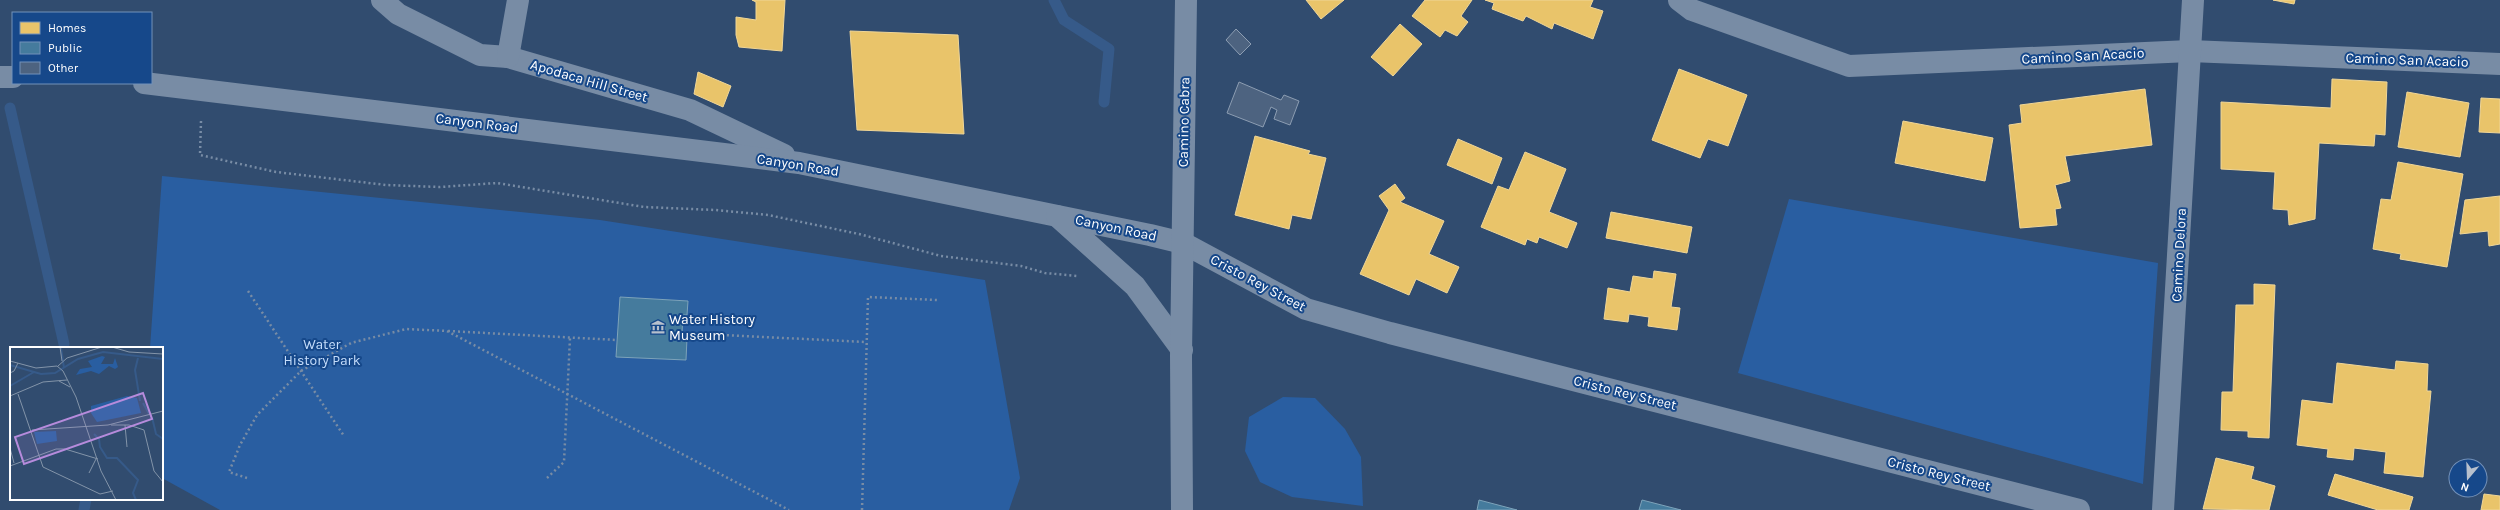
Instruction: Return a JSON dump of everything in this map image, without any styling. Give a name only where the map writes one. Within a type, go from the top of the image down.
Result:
[{"type":"street","name":"Apodaca Hill Street","points":[[382,0],[398,14],[480,55],[508,57],[690,110],[799,163]]},
{"type":"street","points":[[508,57],[518,0]]},
{"type":"street","name":"Camino Cabra","points":[[1183,243],[1186,0]]},
{"type":"street","name":"Camino San Acacio","points":[[1679,0],[1692,10],[1849,66],[2190,51],[2500,64]]},
{"type":"street","name":"Camino Delora","points":[[2163,510],[2193,0]]},
{"type":"street","points":[[0,78],[12,77]]},
{"type":"street","name":"Canyon Road","points":[[152,84],[799,163],[1056,215],[1183,243]]},
{"type":"street","points":[[1056,215],[1135,286],[1182,350]]},
{"type":"street","points":[[1182,510],[1183,243]]},
{"type":"street","name":"Cristo Rey Street","points":[[1183,243],[1306,309],[1398,335],[2079,510]]},
{"type":"path","points":[[201,90],[200,155],[276,172],[394,185],[440,187],[498,183],[637,206],[716,210],[768,216],[865,235],[941,256],[1079,276]]},
{"type":"path","points":[[248,291],[344,436]]},
{"type":"path","points":[[862,510],[868,297],[937,300]]},
{"type":"path","points":[[247,478],[229,472],[240,445],[257,415],[301,371],[351,343],[406,329],[617,340]]},
{"type":"path","points":[[447,331],[789,510]]},
{"type":"path","points":[[682,333],[866,342]]},
{"type":"path","points":[[547,478],[564,462],[570,338]]},
{"type":"green space","name":"Water History Park","points":[[162,176],[600,220],[985,280],[1020,478],[1009,510],[220,510],[163,479],[163,347],[150,347]]},
{"type":"green space","points":[[1789,199],[2158,263],[2143,484],[1738,373]]},
{"type":"green space","points":[[1283,397],[1315,398],[1345,429],[1361,457],[1363,506],[1292,497],[1260,482],[1245,451],[1249,417]]},
{"type":"building: Homes","points":[[752,0],[785,0],[782,51],[739,47],[736,35],[736,17],[756,20],[756,2]]},
{"type":"building: Homes","points":[[1306,0],[1344,0],[1321,19]]},
{"type":"building: Homes","points":[[1425,0],[1472,0],[1461,16],[1468,22],[1457,36],[1445,30],[1440,37],[1412,16]]},
{"type":"building: Homes","points":[[1485,0],[1593,0],[1590,7],[1603,11],[1593,39],[1554,23],[1552,29],[1526,16],[1523,21],[1492,9],[1494,3]]},
{"type":"building: Homes","points":[[2273,0],[2295,0],[2294,4]]},
{"type":"building: Homes","points":[[1400,24],[1422,44],[1393,76],[1371,57]]},
{"type":"building: Homes","points":[[850,31],[958,35],[964,134],[857,130]]},
{"type":"building: Homes","points":[[1679,69],[1747,95],[1728,146],[1708,139],[1700,158],[1652,140]]},
{"type":"building: Homes","points":[[698,72],[731,86],[723,107],[694,94]]},
{"type":"building: Homes","points":[[2332,79],[2387,82],[2385,135],[2375,134],[2374,146],[2319,143],[2315,219],[2289,225],[2288,210],[2273,209],[2275,172],[2221,169],[2221,102],[2331,108]]},
{"type":"building: Homes","points":[[2145,89],[2152,145],[2065,156],[2070,181],[2055,185],[2061,208],[2055,209],[2057,225],[2020,228],[2009,125],[2022,123],[2020,105]]},
{"type":"building: Homes","points":[[2407,92],[2469,103],[2460,157],[2398,147]]},
{"type":"building: Homes","points":[[2481,98],[2500,99],[2500,133],[2479,132]]},
{"type":"building: Homes","points":[[1903,121],[1993,138],[1985,181],[1895,163]]},
{"type":"building: Homes","points":[[1255,136],[1310,151],[1308,154],[1326,158],[1311,219],[1292,215],[1289,229],[1235,215]]},
{"type":"building: Homes","points":[[1458,139],[1502,158],[1492,184],[1447,165]]},
{"type":"building: Homes","points":[[1525,152],[1566,169],[1549,212],[1577,223],[1567,248],[1539,237],[1537,243],[1527,239],[1525,245],[1481,227],[1498,186],[1509,190]]},
{"type":"building: Homes","points":[[2398,162],[2463,174],[2447,267],[2400,259],[2401,254],[2373,249],[2381,199],[2391,200]]},
{"type":"building: Homes","points":[[1395,184],[1405,198],[1400,202],[1444,221],[1429,254],[1459,267],[1447,293],[1416,279],[1409,295],[1360,274],[1389,210],[1379,196]]},
{"type":"building: Homes","points":[[2500,196],[2500,244],[2489,246],[2488,231],[2460,234],[2465,200]]},
{"type":"building: Homes","points":[[1611,212],[1692,227],[1687,253],[1606,238]]},
{"type":"building: Homes","points":[[1654,271],[1676,274],[1671,307],[1680,308],[1677,330],[1648,326],[1649,317],[1629,314],[1628,322],[1604,319],[1608,288],[1630,292],[1633,276],[1653,279]]},
{"type":"building: Homes","points":[[2254,284],[2275,285],[2269,438],[2248,437],[2248,431],[2221,430],[2222,392],[2233,392],[2236,305],[2254,305]]},
{"type":"building: Homes","points":[[2396,361],[2428,364],[2427,391],[2431,391],[2423,477],[2384,473],[2386,452],[2354,448],[2353,460],[2327,457],[2328,449],[2297,445],[2302,400],[2333,404],[2337,363],[2395,370]]},
{"type":"building: Homes","points":[[2216,458],[2254,467],[2251,479],[2275,486],[2269,510],[2203,509]]},
{"type":"building: Homes","points":[[2335,474],[2413,497],[2409,510],[2378,510],[2328,495]]},
{"type":"building: Homes","points":[[2488,494],[2500,496],[2500,510],[2481,510],[2483,498],[2488,498]]},
{"type":"building: Public","points":[[620,297],[688,301],[687,315],[683,315],[682,333],[682,338],[687,338],[686,360],[616,357]]},
{"type":"building: Public","points":[[1479,500],[1517,510],[1477,510]]},
{"type":"building: Public","points":[[1642,500],[1681,510],[1639,510]]},
{"type":"building: Other","points":[[1236,29],[1251,44],[1240,55],[1226,40]]},
{"type":"building: Other","points":[[1239,82],[1281,100],[1284,95],[1299,101],[1290,125],[1274,119],[1277,110],[1271,107],[1263,127],[1227,113]]},
{"type":"waterway","points":[[1054,0],[1064,20],[1109,49],[1104,102]]},
{"type":"waterway","points":[[10,108],[64,344]]},
{"type":"waterway","points":[[84,510],[86,500]]},
{"type":"place","name":"Water History Museum","points":[[658,327]]}]
